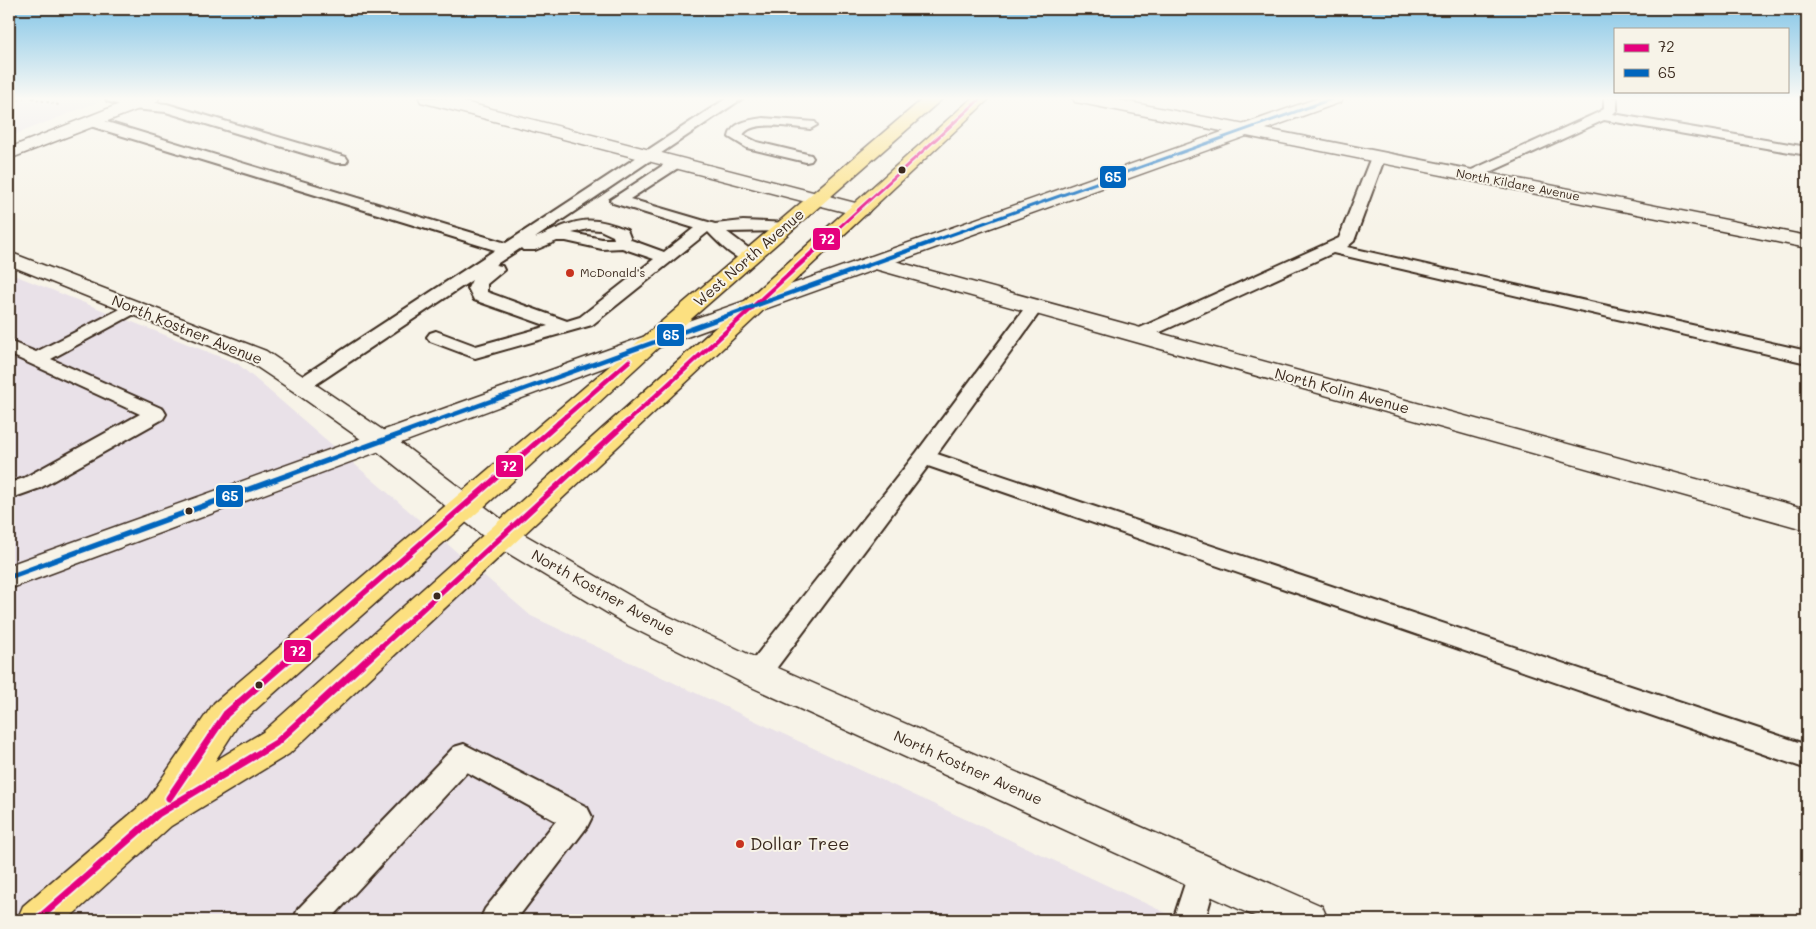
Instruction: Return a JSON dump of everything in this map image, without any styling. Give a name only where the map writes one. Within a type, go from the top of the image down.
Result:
[{"type":"main road","name":"West North Avenue","points":[[158,814],[226,714],[464,508],[651,342],[884,141]]},
{"type":"main road","name":"West North Avenue","points":[[37,920],[158,814],[276,743],[759,304],[935,141]]},
{"type":"street","points":[[9,154],[42,141]]},
{"type":"street","points":[[594,141],[860,210]]},
{"type":"street","points":[[9,576],[651,342],[1211,141]]},
{"type":"street","name":"North Kildare Avenue","points":[[1297,141],[1807,242]]},
{"type":"street","name":"North Kostner Avenue","points":[[9,258],[256,356],[302,385],[381,441],[464,508],[503,536],[640,617],[757,674],[1308,920]]},
{"type":"street","name":"North Kolin Avenue","points":[[876,262],[1807,520]]},
{"type":"lane","points":[[155,141],[508,249]]},
{"type":"lane","points":[[279,141],[341,160]]},
{"type":"lane","points":[[302,385],[672,141]]},
{"type":"lane","points":[[741,141],[806,158]]},
{"type":"lane","points":[[1470,176],[1546,141]]},
{"type":"lane","points":[[1750,141],[1807,151]]},
{"type":"lane","points":[[1139,335],[1346,241],[1378,158]]},
{"type":"lane","points":[[676,163],[618,200],[710,228],[785,226]]},
{"type":"lane","points":[[436,337],[475,352],[586,320],[666,258],[710,228]]},
{"type":"lane","points":[[710,228],[749,258]]},
{"type":"lane","points":[[565,326],[480,296],[476,292],[476,287],[481,280],[536,243],[554,236],[566,236],[602,244],[622,243],[666,258]]},
{"type":"lane","points":[[1332,248],[1807,357]]},
{"type":"lane","points":[[757,674],[924,458],[1035,306]]},
{"type":"lane","points":[[37,360],[134,308]]},
{"type":"lane","points":[[9,346],[156,414],[32,484],[9,491]]},
{"type":"lane","points":[[924,458],[1807,757]]},
{"type":"lane","points":[[309,920],[464,756],[577,817],[496,920]]},
{"type":"lane","points":[[1189,920],[1203,873]]},
{"type":"shaded area","points":[[9,273],[238,364],[531,616],[1181,920],[9,920]]},
{"type":"transit line","name":"72","points":[[37,920],[158,814],[276,743],[934,141]]},
{"type":"transit line","name":"65","points":[[9,577],[651,342],[1213,141]]},
{"type":"transit line","name":"72","points":[[169,798],[226,714],[629,361]]},
{"type":"place","name":"McDonald's","points":[[570,273]]},
{"type":"place","name":"Dollar Tree","points":[[740,844]]}]
